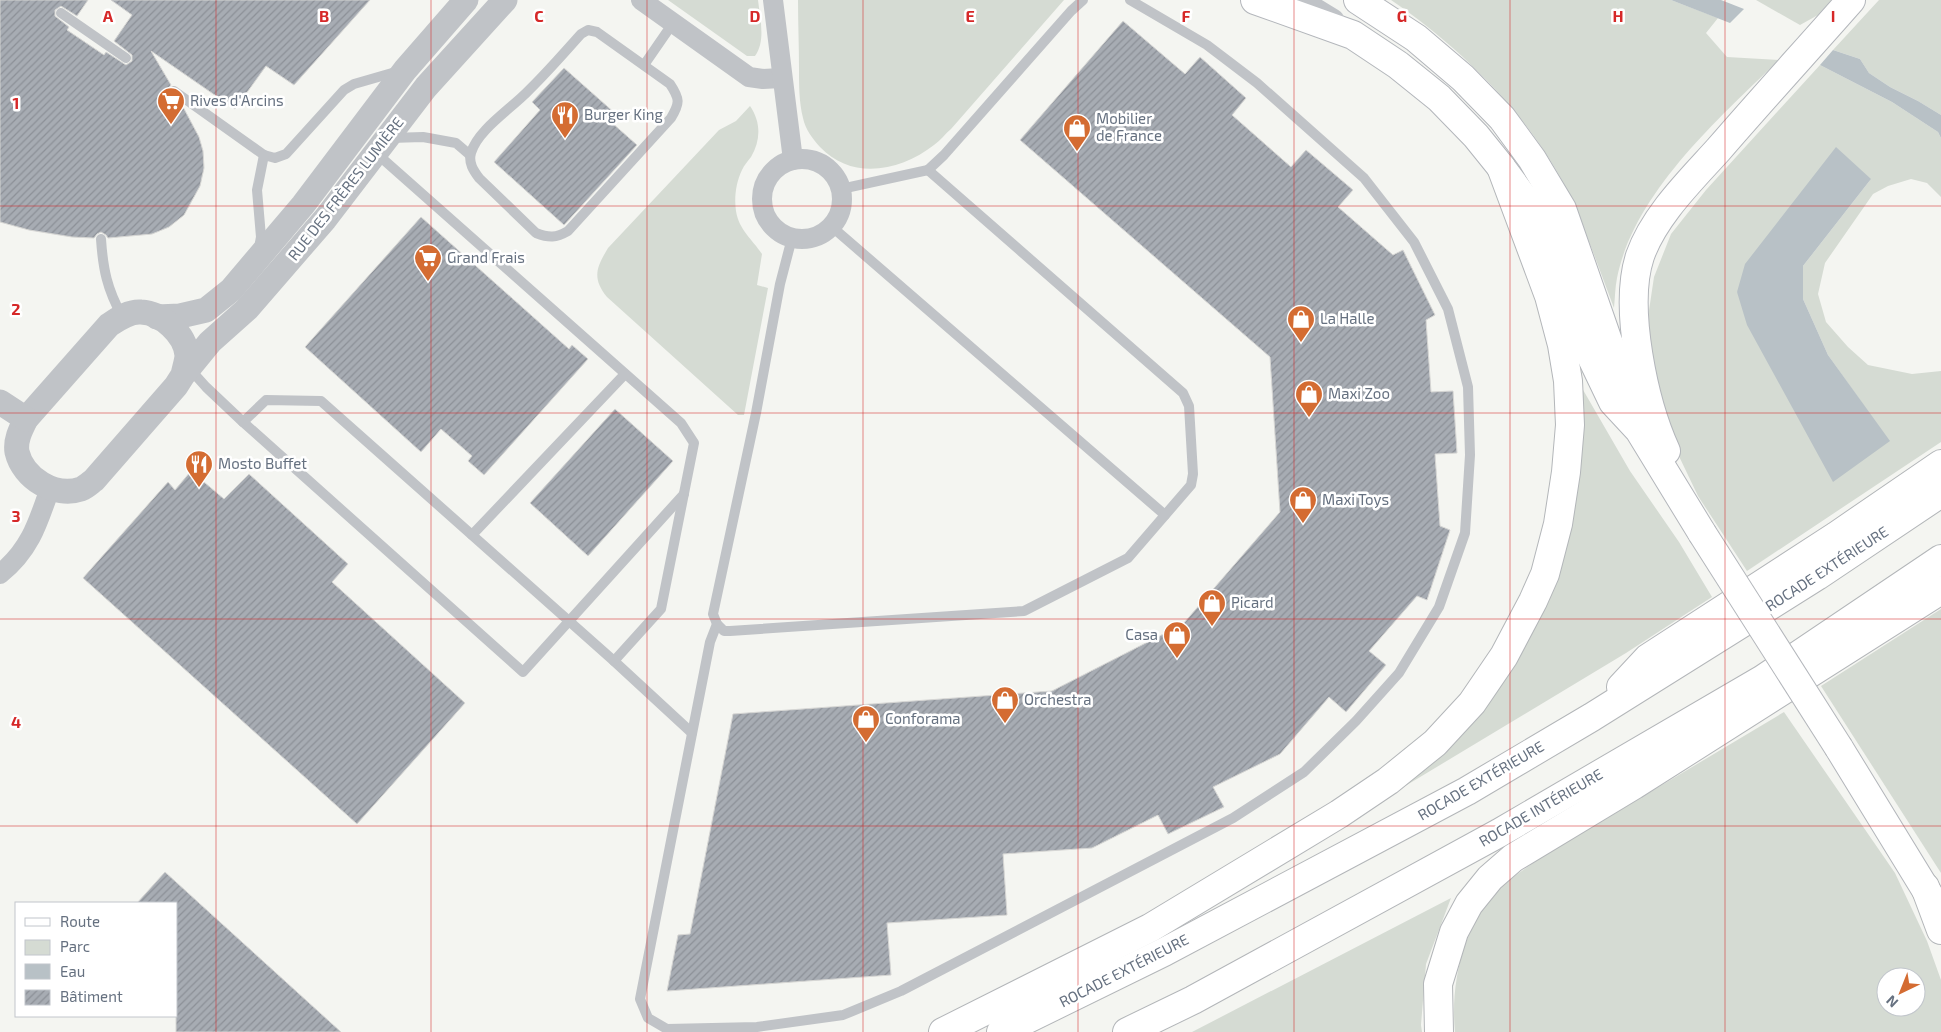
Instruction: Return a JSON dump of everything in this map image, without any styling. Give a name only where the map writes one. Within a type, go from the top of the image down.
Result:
[{"type":"main road","points":[[1255,0],[1353,35],[1398,65],[1439,98],[1476,136],[1501,167],[1540,220],[1569,292],[1589,352],[1613,402],[1639,430],[1941,913]]},
{"type":"main road","points":[[1702,533],[1656,430],[1648,401],[1636,338],[1634,290],[1640,256],[1662,213],[1851,0]]},
{"type":"main road","points":[[1359,2],[1416,38],[1463,78],[1502,118],[1532,159],[1562,209],[1608,341],[1629,392],[1639,430]]},
{"type":"main road","points":[[943,1032],[1150,928],[1339,814],[1388,781],[1435,743],[1472,703],[1504,656],[1545,574],[1558,524],[1566,472],[1570,425],[1568,380],[1564,354],[1549,296],[1501,167]]},
{"type":"main road","points":[[1592,717],[1648,658],[1836,536],[1941,464]]},
{"type":"main road","name":"ROCADE EXTÉRIEURE","points":[[1001,1032],[1164,952],[1442,804],[1592,717],[1817,576],[1941,493]]},
{"type":"main road","name":"ROCADE INTÉRIEURE","points":[[1127,1032],[1192,1000],[1499,834],[1763,679],[1941,559]]},
{"type":"main road","points":[[1438,1032],[1438,984],[1454,932],[1469,904],[1490,878],[1512,858],[1634,785],[1941,590]]},
{"type":"main road","points":[[1924,887],[1941,930]]},
{"type":"street","name":"RUE DES FRÈRES LUMIÈRE","points":[[157,317],[186,315],[206,310],[230,290],[303,205],[405,70],[466,0]]},
{"type":"street","name":"RUE DES FRÈRES LUMIÈRE","points":[[50,488],[81,489],[94,480],[176,386],[210,342],[247,309],[325,219],[426,87],[505,0]]},
{"type":"street","points":[[641,0],[749,77],[763,79],[781,78]]},
{"type":"street","points":[[772,0],[793,160]]},
{"type":"street","points":[[1298,0],[1353,35]]},
{"type":"street","points":[[805,159],[817,162],[828,168],[836,178],[841,189],[842,203],[839,216],[831,226],[817,236],[800,239],[780,233],[770,224],[764,212],[762,199],[764,186],[770,174],[780,166],[793,160],[805,159]]},
{"type":"street","name":"RUE DES FRÈRES LUMIÈRE","points":[[122,316],[140,311],[157,317],[174,328],[183,342],[187,356],[186,371]]},
{"type":"street","points":[[0,574],[14,563],[28,544],[36,529],[50,488],[34,479],[24,466],[17,451],[18,434],[26,419],[108,325],[122,316]]},
{"type":"street","points":[[0,402],[26,419]]},
{"type":"lane","points":[[841,189],[928,170],[944,155],[1071,11],[1083,0]]},
{"type":"lane","points":[[717,624],[710,642],[640,999],[648,1018],[667,1029],[757,1027],[843,1015],[901,991],[1233,818],[1304,772],[1356,721],[1399,673],[1439,607],[1465,532],[1470,455],[1468,386],[1448,309],[1414,242],[1364,178],[1257,83],[1207,46],[1130,0]]},
{"type":"lane","points":[[61,13],[126,58]]},
{"type":"lane","points":[[644,65],[673,23]]},
{"type":"lane","points":[[588,30],[597,32],[644,65],[670,84],[678,96],[678,107],[671,118],[568,231],[558,237],[536,233],[478,178],[472,168],[470,155],[476,141],[526,93],[581,34],[588,30]]},
{"type":"lane","points":[[174,92],[264,155],[275,158],[286,154],[344,90],[354,84],[405,70]]},
{"type":"lane","points":[[381,145],[423,137],[456,143],[470,155]]},
{"type":"lane","points":[[381,145],[625,374],[681,423],[694,443],[661,609],[614,661]]},
{"type":"lane","points":[[257,259],[261,237],[257,190],[264,155]]},
{"type":"lane","points":[[792,238],[780,284],[758,404],[713,614],[717,624],[724,631],[730,631],[1024,611],[1128,558],[1191,485],[1193,474],[1189,406],[1183,392],[928,170]]},
{"type":"lane","points":[[831,226],[1165,515]]},
{"type":"lane","points":[[101,239],[103,266],[109,287],[122,316]]},
{"type":"lane","points":[[186,371],[522,672],[684,494]]},
{"type":"lane","points":[[472,536],[625,374]]},
{"type":"lane","points":[[243,422],[266,400],[321,401],[614,661],[692,733]]},
{"type":"green space","points":[[668,0],[758,0],[761,36],[755,56],[747,56]]},
{"type":"green space","points":[[798,0],[1064,0],[938,142],[907,161],[892,166],[861,168],[847,165],[833,158],[817,144],[804,122],[800,94]]},
{"type":"green space","points":[[1391,0],[1671,0],[1718,18],[1706,33],[1727,57],[1779,60],[1706,132],[1660,187],[1641,216],[1626,247],[1617,278],[1614,308],[1571,198],[1556,169],[1537,141],[1517,114],[1469,63],[1418,19]]},
{"type":"green space","points":[[1756,0],[1832,0],[1818,15],[1800,25]]},
{"type":"green space","points":[[1879,0],[1941,0],[1941,115],[1890,87],[1869,73],[1860,59],[1833,50]]},
{"type":"green space","points":[[1820,65],[1892,102],[1938,132],[1941,138],[1941,197],[1927,183],[1911,179],[1888,186],[1873,194],[1825,263],[1818,294],[1826,322],[1848,347],[1868,365],[1912,374],[1941,371],[1941,442],[1747,571],[1698,496],[1676,450],[1653,371],[1648,317],[1654,277],[1671,234],[1706,190]],"holes":[[[1871,179],[1803,266],[1803,299],[1828,355],[1889,441],[1737,292]]]},
{"type":"green space","points":[[750,106],[758,125],[758,138],[754,151],[738,180],[735,206],[740,224],[762,254],[757,285],[768,288],[744,415],[738,415],[607,297],[599,284],[597,273],[598,267],[608,248],[719,130],[736,121]]},
{"type":"green space","points":[[1575,376],[1630,471],[1679,542],[1712,597],[1626,653],[1367,809],[1521,643]]},
{"type":"green space","points":[[1941,609],[1941,873],[1821,686]]},
{"type":"green space","points":[[1784,712],[1895,873],[1927,941],[1941,980],[1941,1032],[1455,1032],[1455,993],[1462,953],[1469,934],[1489,900],[1516,875],[1540,858]]},
{"type":"green space","points":[[1451,898],[1426,964],[1422,1032],[1192,1032]]},
{"type":"water","points":[[1671,0],[1721,0],[1744,9],[1730,23]]},
{"type":"water","points":[[1833,50],[1860,59],[1869,73],[1890,87],[1941,115],[1941,138],[1938,132],[1892,102],[1820,65]]},
{"type":"water","points":[[1836,147],[1871,179],[1803,266],[1803,299],[1828,355],[1890,441],[1833,482],[1747,325],[1737,292],[1745,264]]},
{"type":"building","points":[[0,0],[88,0],[77,16],[61,6],[55,10],[55,16],[69,27],[67,30],[104,55],[106,52],[126,65],[132,61],[132,55],[114,41],[132,15],[111,0],[370,0],[294,85],[266,66],[235,109],[151,51],[171,85],[167,90],[168,94],[182,105],[199,137],[203,151],[204,168],[200,186],[184,215],[169,227],[152,234],[108,238],[101,232],[94,238],[72,237],[29,230],[0,222]]},
{"type":"building","points":[[1123,21],[1185,74],[1200,57],[1246,98],[1232,115],[1291,167],[1306,150],[1353,190],[1338,207],[1393,255],[1403,250],[1435,315],[1426,320],[1431,392],[1453,391],[1457,453],[1435,454],[1440,526],[1450,530],[1427,600],[1417,596],[1369,651],[1386,665],[1346,712],[1329,697],[1280,754],[1213,787],[1224,807],[1168,834],[1158,815],[1092,848],[1003,854],[1007,915],[887,923],[891,975],[667,991],[678,935],[690,934],[733,714],[1052,691],[1183,624],[1280,512],[1270,357],[1020,140]]},
{"type":"building","points":[[564,68],[617,115],[611,122],[637,145],[564,225],[494,162],[540,110],[532,102]]},
{"type":"building","name":"Grand Frais","points":[[421,217],[569,349],[572,345],[588,359],[484,475],[468,461],[472,456],[441,429],[421,452],[305,347]]},
{"type":"building","points":[[615,409],[673,461],[588,556],[530,503]]},
{"type":"building","points":[[191,471],[224,499],[249,474],[348,564],[332,582],[465,703],[357,824],[83,578],[168,482],[175,490]]},
{"type":"building","points":[[165,872],[341,1032],[176,1032],[176,1017],[178,1017],[178,902],[138,902]]},
{"type":"place","name":"Rives d'Arcins","points":[[171,125]]},
{"type":"place","name":"Burger King","points":[[565,139]]},
{"type":"place","name":"Mobilier de France","points":[[1077,152]]},
{"type":"place","name":"Grand Frais","points":[[428,282]]},
{"type":"place","name":"La Halle","points":[[1301,343]]},
{"type":"place","name":"Maxi Zoo","points":[[1309,418]]},
{"type":"place","name":"Mosto Buffet","points":[[199,488]]},
{"type":"place","name":"Maxi Toys","points":[[1303,524]]},
{"type":"place","name":"Picard","points":[[1212,627]]},
{"type":"place","name":"Casa","points":[[1177,659]]},
{"type":"place","name":"Orchestra","points":[[1005,724]]},
{"type":"place","name":"Conforama","points":[[866,743]]}]
